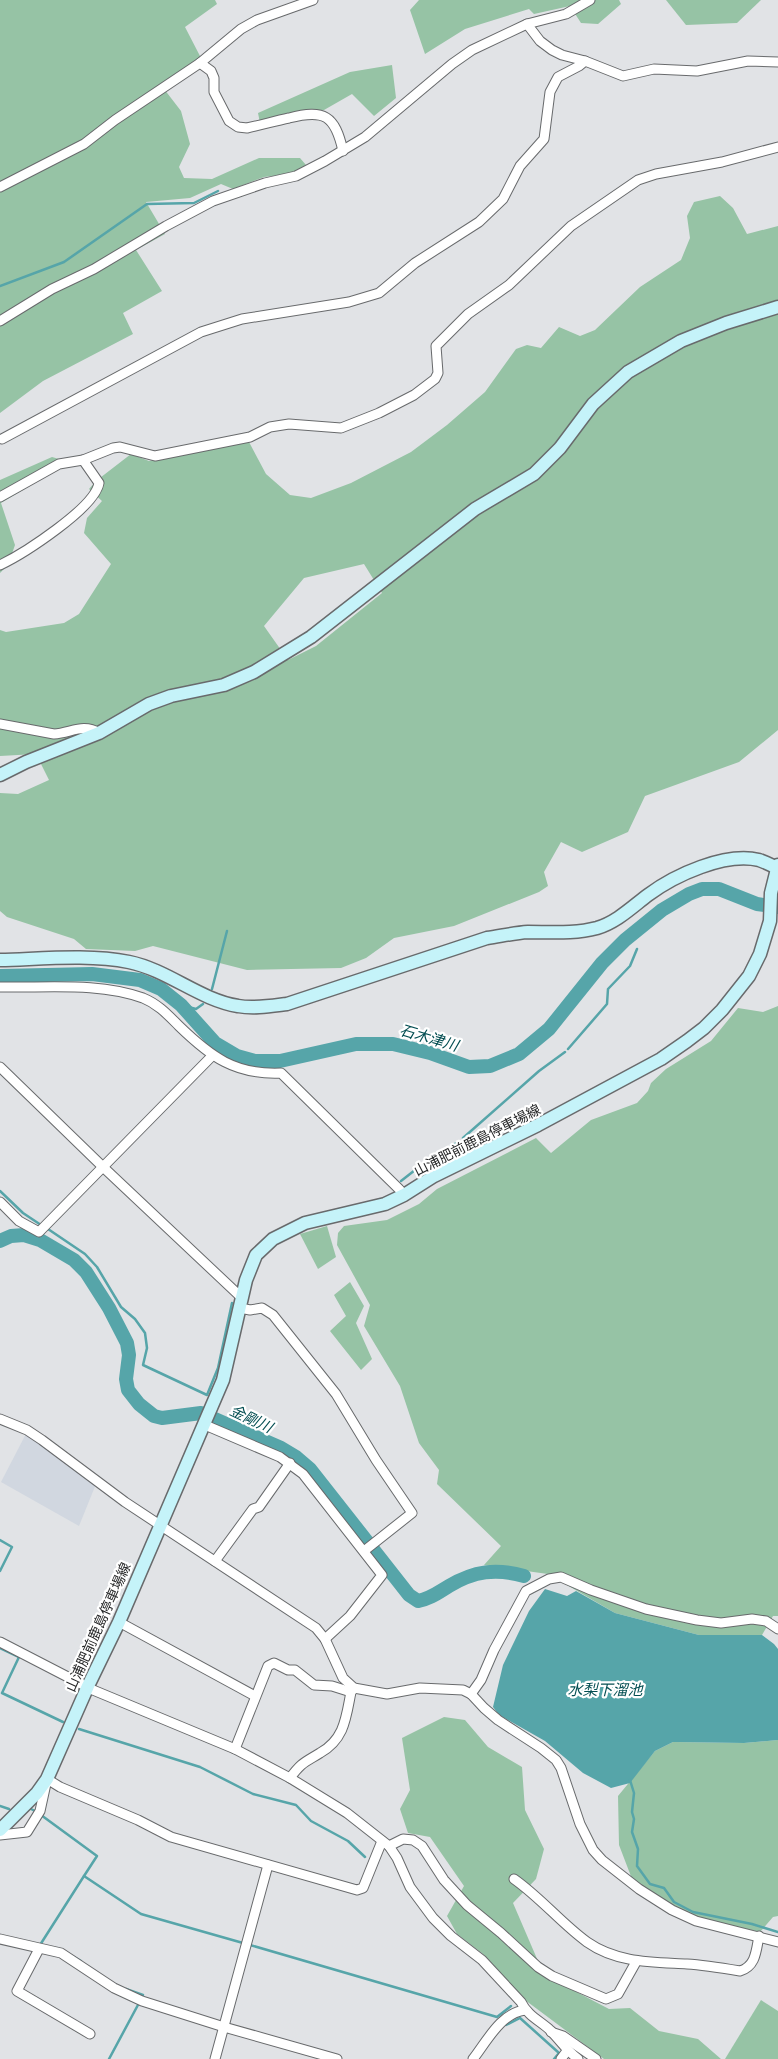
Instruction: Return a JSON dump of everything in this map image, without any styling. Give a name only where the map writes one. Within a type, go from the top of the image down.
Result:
[{"type":"street","points":[[0,187],[84,144],[115,120],[200,63],[241,29],[257,20],[313,0]]},
{"type":"street","points":[[0,321],[52,289],[94,269],[166,226],[213,201],[265,183],[296,176],[343,151],[365,138],[452,64],[486,43],[527,24],[566,14],[590,0]]},
{"type":"street","points":[[527,24],[540,40],[552,50],[623,76],[654,69],[697,71],[748,61],[778,62]]},
{"type":"street","points":[[2,439],[201,332],[242,318],[349,302],[378,293],[415,263],[479,222],[502,199],[520,166],[544,139],[550,92],[558,77],[585,61]]},
{"type":"street","points":[[200,63],[211,71],[214,78],[214,92],[229,121],[238,127],[247,128],[306,113],[319,114],[330,120],[339,133],[343,151]]},
{"type":"street","points":[[0,497],[59,464],[83,460],[120,447],[155,456],[250,437],[270,427],[289,424],[340,428],[380,413],[414,395],[435,379],[438,373],[436,346],[468,314],[509,285],[570,226],[606,200],[638,180],[656,174],[722,162],[778,147]]},
{"type":"street","points":[[0,775],[26,762],[99,733],[150,704],[171,696],[224,685],[254,672],[302,642],[475,509],[534,474],[560,448],[593,404],[628,372],[681,341],[726,323],[778,307]]},
{"type":"street","points":[[0,565],[60,527],[90,500],[99,487],[99,483],[83,460]]},
{"type":"street","points":[[0,724],[54,734],[81,727],[91,728],[99,733]]},
{"type":"street","points":[[0,960],[96,958],[128,962],[151,968],[215,999],[236,1006],[254,1008],[287,1004],[487,938],[513,933],[583,931],[599,927],[621,917],[648,895],[675,878],[723,861],[759,860],[777,866]]},
{"type":"street","name":"山浦肥前鹿島停車場線","points":[[0,1830],[47,1779],[119,1622],[212,1408],[228,1364],[246,1280],[256,1255],[273,1239],[305,1223],[385,1204],[404,1195],[434,1176],[538,1125],[661,1058],[688,1041],[722,1010],[749,976],[760,954],[770,921],[772,893],[777,866]]},
{"type":"street","points":[[0,987],[115,990],[145,999],[163,1010],[212,1056],[246,1071],[263,1074],[281,1073],[404,1195]]},
{"type":"street","points":[[0,1202],[19,1221],[39,1232],[212,1056]]},
{"type":"street","points":[[0,1067],[241,1303],[250,1310],[262,1308],[273,1315],[336,1394],[376,1460],[412,1513],[364,1551]]},
{"type":"street","points":[[0,1419],[27,1430],[42,1440],[125,1502],[316,1628],[325,1639],[338,1668],[352,1690],[344,1727],[335,1741],[321,1753],[300,1764],[290,1778]]},
{"type":"street","points":[[205,1425],[280,1457],[303,1474],[382,1575],[350,1616],[325,1639]]},
{"type":"street","points":[[215,1561],[253,1509],[259,1507],[290,1463]]},
{"type":"street","points":[[472,1694],[481,1680],[494,1650],[526,1590],[549,1579],[562,1577],[591,1590],[646,1609],[721,1623],[752,1619],[766,1621],[778,1629]]},
{"type":"street","points":[[119,1622],[255,1696]]},
{"type":"street","points":[[0,1642],[93,1690],[235,1749],[290,1778],[346,1813],[385,1843],[397,1858],[410,1887],[433,1918],[451,1936],[482,1960],[521,2002],[524,2010],[551,2032],[567,2051],[578,2059]]},
{"type":"street","points":[[235,1749],[268,1666],[274,1663],[288,1670],[296,1670],[314,1685],[387,1694],[420,1688],[454,1688],[472,1694],[498,1720],[542,1748],[556,1760],[561,1768],[580,1824],[593,1850],[602,1860],[639,1889],[672,1910],[696,1921],[778,1942]]},
{"type":"street","points":[[0,1835],[27,1832],[39,1813],[47,1779],[60,1787],[138,1820],[171,1838],[357,1890],[363,1888],[385,1843]]},
{"type":"street","points":[[385,1843],[403,1839],[414,1840],[422,1846],[444,1880],[467,1905],[538,1967],[552,1976],[606,1999],[618,1994],[636,1962]]},
{"type":"street","points":[[215,2059],[268,1865]]},
{"type":"street","points":[[514,1880],[532,1892],[587,1941],[599,1948],[636,1962],[689,1964],[740,1970],[747,1968],[753,1963],[759,1936]]},
{"type":"street","points":[[0,1939],[61,1954],[114,1988],[140,2000],[224,2027],[336,2059]]},
{"type":"street","points":[[39,1949],[17,1992],[90,2034]]},
{"type":"street","points":[[473,2059],[501,2023],[517,2011],[524,2010]]},
{"type":"street","points":[[551,2032],[563,2036],[596,2059]]},
{"type":"street","points":[[561,2059],[567,2051]]},
{"type":"shaded area","points":[[29,1428],[98,1479],[79,1526],[1,1482]]},
{"type":"green space","points":[[0,0],[215,0],[217,4],[185,27],[201,58],[161,85],[181,111],[190,144],[179,167],[184,178],[212,179],[259,158],[300,158],[306,165],[289,174],[264,177],[233,189],[221,184],[190,198],[146,202],[165,234],[136,250],[162,291],[123,313],[133,334],[43,381],[0,413]]},
{"type":"green space","points":[[419,0],[619,0],[621,4],[598,24],[581,23],[570,6],[534,14],[529,9],[465,29],[425,54],[410,10]]},
{"type":"green space","points":[[666,0],[761,0],[737,23],[686,25]]},
{"type":"green space","points":[[392,65],[396,98],[374,116],[352,94],[324,110],[261,128],[258,113],[350,72]]},
{"type":"green space","points":[[720,196],[733,208],[747,234],[778,226],[778,730],[739,762],[645,796],[628,832],[582,852],[561,842],[544,872],[548,886],[539,892],[454,926],[394,938],[366,958],[341,968],[247,970],[153,946],[135,951],[86,949],[74,939],[7,917],[0,911],[0,793],[18,794],[49,780],[36,754],[0,756],[0,630],[6,632],[64,623],[79,614],[111,564],[84,533],[87,518],[102,501],[89,489],[96,481],[131,454],[149,461],[249,442],[266,474],[290,495],[311,498],[351,483],[411,452],[447,425],[485,392],[516,349],[527,345],[541,348],[559,327],[580,336],[595,330],[640,287],[681,260],[690,238],[687,216],[694,202]],"holes":[[[364,564],[382,593],[316,646],[288,660],[264,626],[304,578]]]},
{"type":"green space","points":[[52,457],[59,459],[63,466],[1,503],[15,545],[8,565],[0,573],[0,480]]},
{"type":"green space","points":[[778,1006],[778,1616],[773,1616],[762,1635],[699,1635],[615,1613],[548,1574],[484,1565],[501,1546],[437,1484],[439,1470],[419,1443],[400,1386],[364,1326],[370,1305],[337,1245],[338,1233],[344,1226],[387,1220],[419,1204],[437,1189],[536,1138],[551,1153],[591,1120],[637,1103],[648,1091],[651,1083],[666,1069],[711,1041],[738,1008],[763,1012]]},
{"type":"green space","points":[[327,1226],[336,1257],[318,1269],[300,1234]]},
{"type":"green space","points":[[350,1282],[364,1306],[356,1323],[372,1359],[361,1370],[330,1331],[346,1316],[334,1295]]},
{"type":"green space","points":[[444,1717],[465,1720],[488,1747],[522,1767],[525,1810],[544,1849],[536,1879],[513,1903],[544,1975],[609,2009],[630,2008],[659,2031],[698,2039],[721,2059],[604,2059],[525,2000],[483,1954],[457,1934],[447,1916],[464,1886],[430,1837],[408,1833],[400,1809],[410,1790],[402,1738]]},
{"type":"green space","points":[[778,1740],[778,1916],[773,1917],[760,1932],[699,1918],[674,1907],[632,1879],[619,1845],[618,1796],[655,1751],[673,1742],[744,1743]]},
{"type":"green space","points":[[761,2000],[778,2011],[778,2059],[725,2059]]},
{"type":"water","name":"水梨下溜池","points":[[545,1589],[567,1596],[576,1591],[615,1613],[699,1635],[762,1635],[778,1649],[778,1740],[744,1743],[673,1742],[655,1751],[630,1783],[611,1788],[583,1773],[545,1741],[499,1715],[493,1707],[503,1665],[529,1611]]},
{"type":"waterway","points":[[0,286],[64,262],[147,204],[194,203],[218,191]]},
{"type":"waterway","name":"石木津川","points":[[0,976],[92,974],[140,980],[161,989],[181,1005],[215,1043],[237,1056],[255,1061],[280,1061],[356,1044],[393,1044],[430,1053],[469,1067],[490,1066],[519,1054],[549,1029],[602,963],[625,940],[662,910],[689,894],[702,889],[719,889],[757,904],[778,907]]},
{"type":"waterway","points":[[212,989],[227,931]]},
{"type":"waterway","points":[[568,1049],[607,1004],[608,989],[630,966],[637,949]]},
{"type":"waterway","points":[[181,1005],[196,1009],[203,1004]]},
{"type":"waterway","points":[[463,1138],[539,1071],[565,1052]]},
{"type":"waterway","points":[[401,1181],[424,1163],[458,1142]]},
{"type":"waterway","points":[[0,1191],[23,1213],[41,1225]]},
{"type":"waterway","points":[[48,1229],[85,1254],[97,1267],[121,1307],[135,1319],[145,1333],[147,1348],[143,1365],[207,1395],[218,1368],[232,1303]]},
{"type":"waterway","name":"金剛川","points":[[0,1241],[11,1236],[24,1235],[40,1240],[74,1260],[86,1272],[109,1308],[127,1343],[129,1355],[126,1379],[128,1390],[139,1404],[154,1416],[162,1418],[201,1413],[281,1448],[296,1457],[310,1469],[409,1595],[418,1601],[476,1574],[504,1572],[524,1576]]},
{"type":"waterway","points":[[0,1540],[12,1547],[0,1571]]},
{"type":"waterway","points":[[0,1648],[19,1657],[2,1693],[63,1722]]},
{"type":"waterway","points":[[79,1729],[200,1767],[253,1794],[296,1805],[311,1821],[348,1841],[365,1857]]},
{"type":"waterway","points":[[630,1780],[634,1793],[632,1832],[638,1849],[637,1866],[650,1884],[664,1888],[674,1902],[693,1912],[752,1924],[778,1932]]},
{"type":"waterway","points":[[0,1806],[9,1809]]},
{"type":"waterway","points":[[31,1809],[37,1812]]},
{"type":"waterway","points":[[41,1815],[97,1856],[84,1876],[141,1914],[243,1943]]},
{"type":"waterway","points":[[40,1945],[84,1876]]},
{"type":"waterway","points":[[250,1945],[497,2017],[511,2006]]},
{"type":"waterway","points":[[67,1953],[81,1961]]},
{"type":"waterway","points":[[126,1989],[143,1995],[142,1998]]},
{"type":"waterway","points":[[109,2059],[139,2003]]},
{"type":"waterway","points":[[506,2025],[520,2018],[559,2053],[554,2059]]}]
